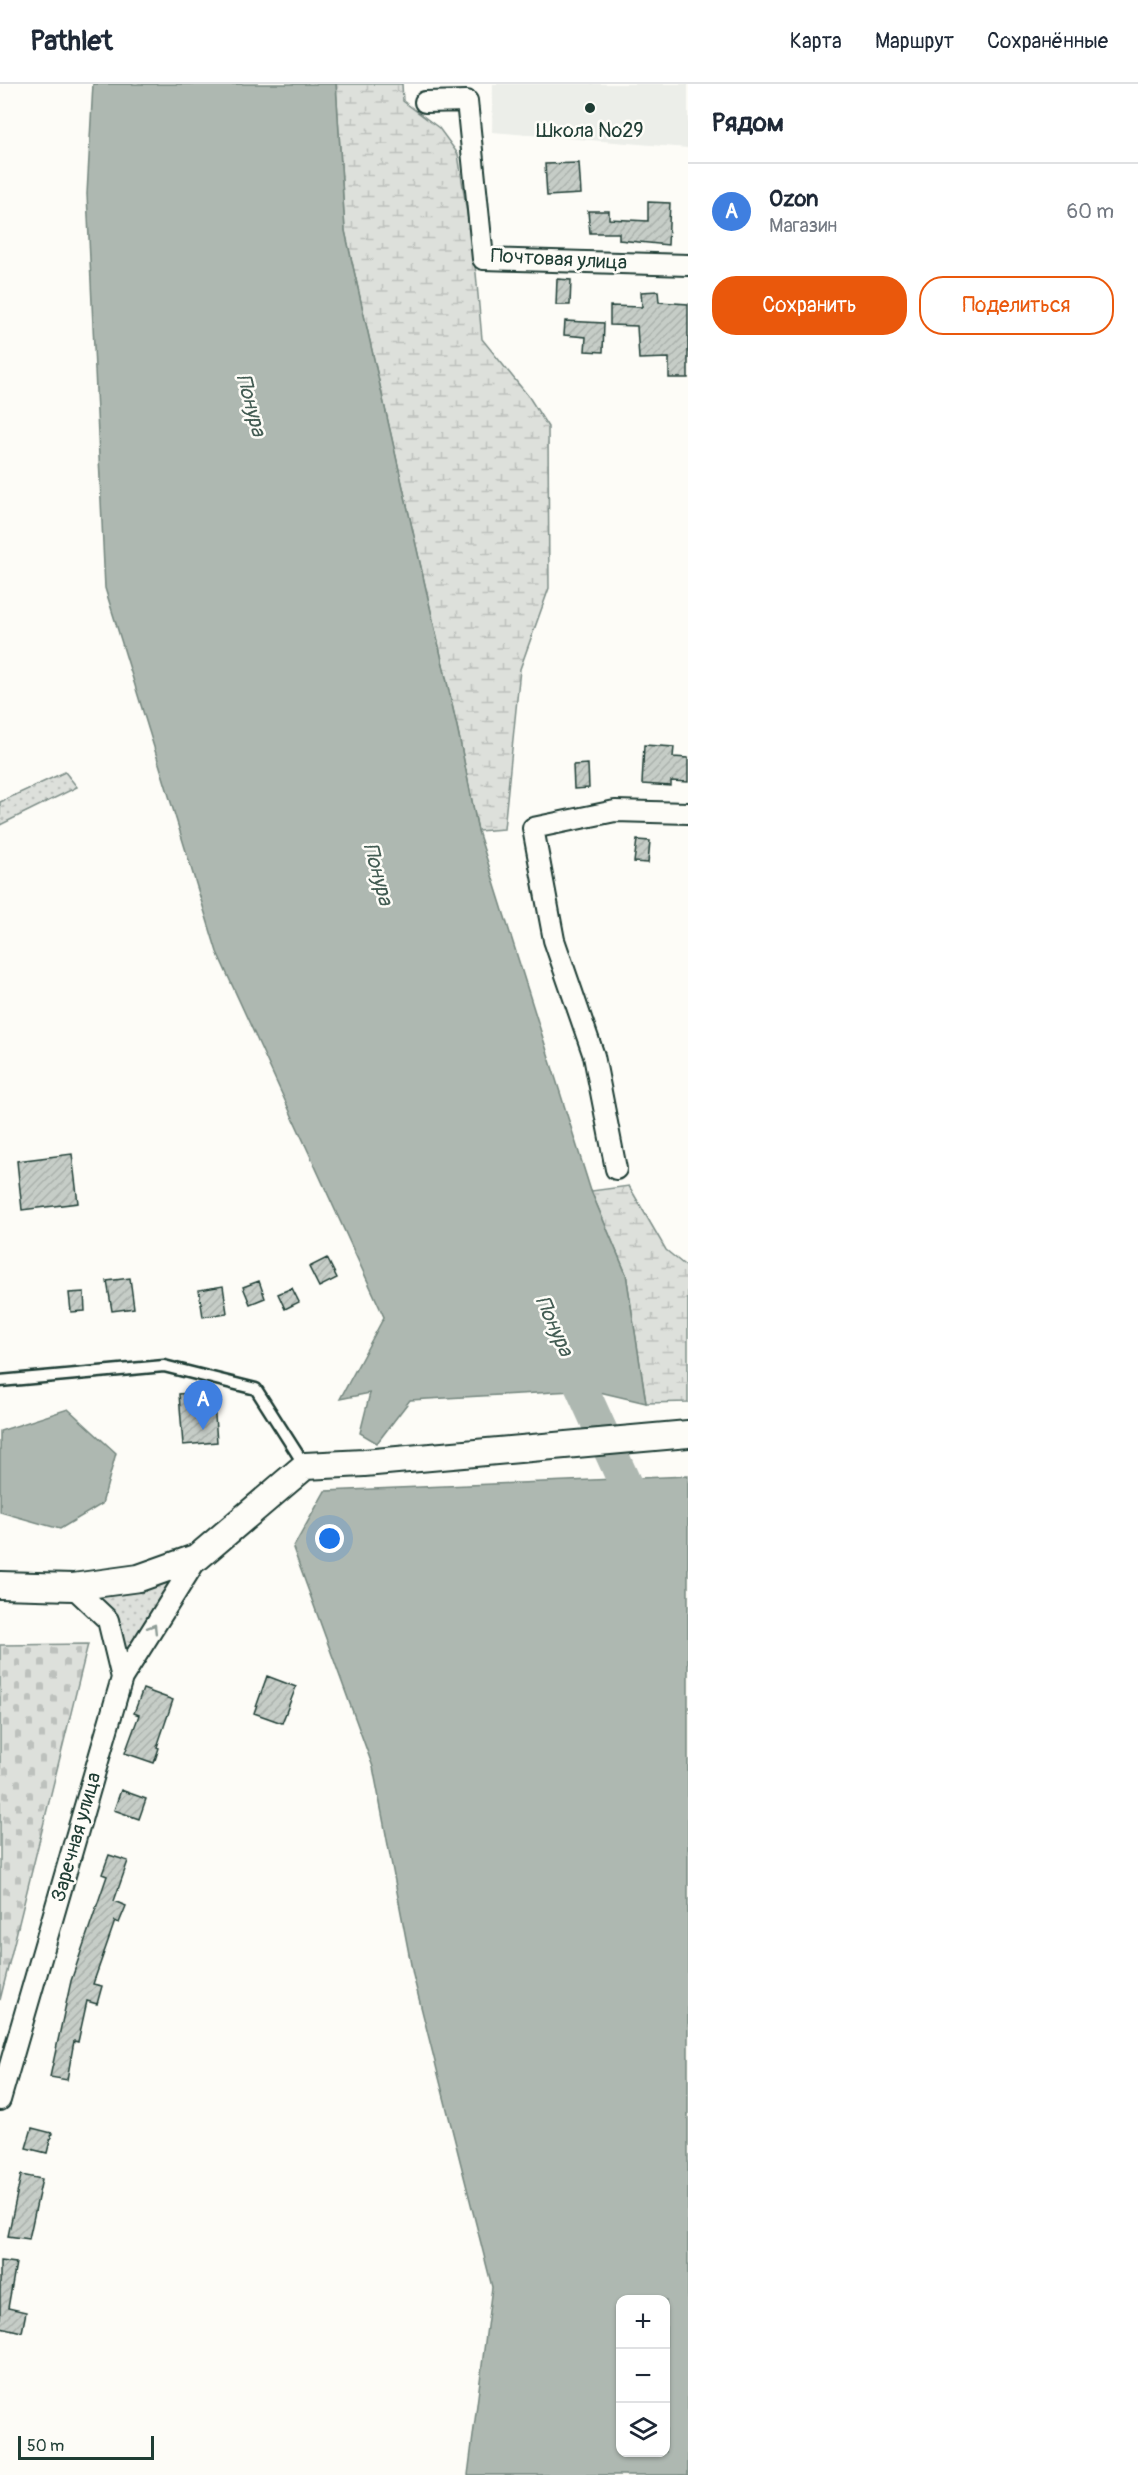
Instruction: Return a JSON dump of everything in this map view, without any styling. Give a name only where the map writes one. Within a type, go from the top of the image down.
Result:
[{"type":"street","name":"Почтовая улица","points":[[425,102],[467,101],[483,259],[688,265]]},
{"type":"street","points":[[616,1169],[594,1056],[554,940],[533,828],[615,811],[688,813]]},
{"type":"street","points":[[122,1678],[198,1557],[305,1466],[364,1463],[688,1434]]},
{"type":"street","points":[[0,1585],[73,1587],[139,1578],[198,1557]]},
{"type":"street","name":"Заречная улица","points":[[0,2096],[122,1678],[108,1620],[73,1587]]},
{"type":"lane","points":[[0,1381],[164,1366],[256,1389],[305,1466]]},
{"type":"shaded area","name":"Школа №29","points":[[493,84],[688,84],[688,148],[492,132]]},
{"type":"green space","points":[[336,84],[402,84],[403,101],[439,128],[458,154],[476,273],[482,339],[529,397],[548,427],[549,588],[520,669],[504,829],[478,831],[458,731],[345,231]]},
{"type":"green space","points":[[65,772],[77,787],[0,825],[0,802]]},
{"type":"green space","points":[[629,1186],[666,1250],[688,1268],[688,1402],[646,1403],[626,1274],[591,1191]]},
{"type":"green space","points":[[198,1557],[122,1678],[108,1620],[73,1587]]},
{"type":"green space","points":[[88,1644],[0,2000],[0,1645]]},
{"type":"water","points":[[93,84],[336,84],[345,231],[458,731],[478,831],[591,1191],[626,1274],[646,1403],[591,1390],[410,1400],[377,1443],[360,1433],[370,1393],[340,1399],[384,1317],[217,952],[105,588],[87,194]]},
{"type":"water","points":[[68,1409],[116,1453],[102,1504],[60,1529],[0,1512],[0,1431]]},
{"type":"water","points":[[688,1476],[688,2475],[468,2475],[492,2287],[413,1975],[373,1767],[293,1548],[325,1491]]},
{"type":"building","points":[[579,163],[581,194],[547,196],[545,164]]},
{"type":"building","points":[[648,202],[670,203],[668,245],[619,240],[619,233],[590,233],[588,211],[609,211],[609,219],[648,221]]},
{"type":"building","points":[[557,279],[571,280],[570,305],[556,305]]},
{"type":"building","points":[[658,291],[659,302],[688,304],[688,378],[669,378],[669,358],[639,359],[637,326],[610,325],[610,306],[642,307],[641,292]]},
{"type":"building","points":[[565,321],[604,323],[603,352],[585,351],[586,337],[564,335]]},
{"type":"building","points":[[644,745],[674,747],[673,757],[688,758],[688,782],[671,781],[671,786],[642,784]]},
{"type":"building","points":[[588,764],[589,788],[574,789],[573,765]]},
{"type":"building","points":[[637,840],[650,841],[648,863],[634,862]]},
{"type":"building","points":[[72,1154],[78,1203],[22,1210],[17,1161]]},
{"type":"building","points":[[327,1258],[337,1278],[319,1287],[309,1267]]},
{"type":"building","points":[[130,1278],[134,1308],[112,1311],[107,1281]]},
{"type":"building","points":[[259,1281],[265,1298],[250,1304],[243,1287]]},
{"type":"building","points":[[223,1286],[227,1313],[203,1317],[199,1290]]},
{"type":"building","points":[[292,1288],[299,1302],[285,1309],[278,1294]]},
{"type":"building","points":[[84,1292],[85,1311],[71,1312],[69,1293]]},
{"type":"building","points":[[213,1391],[217,1442],[183,1445],[179,1394]]},
{"type":"building","points":[[267,1676],[296,1687],[282,1723],[254,1713]]},
{"type":"building","points":[[143,1689],[173,1700],[154,1763],[125,1753],[139,1715],[134,1713]]},
{"type":"building","points":[[121,1790],[146,1799],[139,1819],[114,1810]]},
{"type":"building","points":[[109,1855],[128,1861],[114,1901],[126,1906],[119,1923],[115,1921],[93,1984],[102,1986],[97,2004],[87,2001],[78,2042],[74,2041],[67,2080],[50,2077],[71,1981],[107,1876],[102,1874]]},
{"type":"building","points":[[32,2128],[52,2133],[47,2153],[26,2148]]},
{"type":"building","points":[[21,2175],[42,2179],[29,2239],[8,2236]]},
{"type":"building","points":[[0,2261],[16,2263],[8,2308],[26,2312],[22,2332],[0,2327]]},
{"type":"waterway","name":"Понура","points":[[564,1349],[642,1521]]},
{"type":"place","name":"Школа №29","points":[[590,108]]},
{"type":"place","name":"Ozon","points":[[203,1430]]}]
